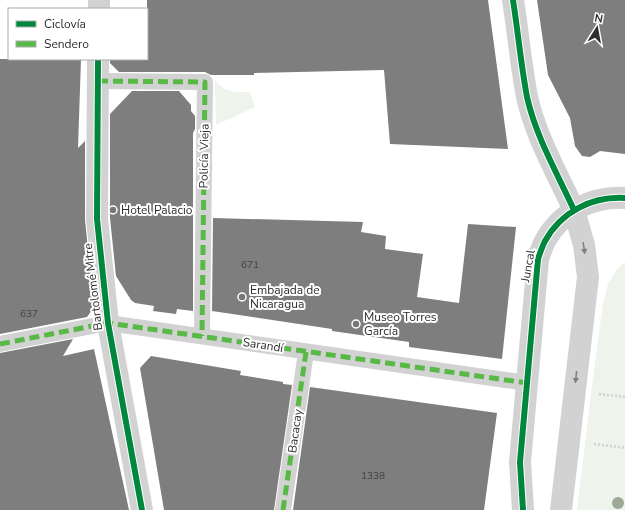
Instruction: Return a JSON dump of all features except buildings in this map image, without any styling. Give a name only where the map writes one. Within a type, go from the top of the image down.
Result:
[{"type":"street","points":[[513,0],[527,97],[538,133],[574,210],[584,244],[588,277],[561,510]]},
{"type":"street","name":"Bartolomé Mitre","points":[[98,60],[97,219],[108,324],[142,510]]},
{"type":"street","name":"Policía Vieja","points":[[98,81],[205,82],[202,336]]},
{"type":"street","name":"Juncal","points":[[523,510],[520,462],[538,259],[545,241],[556,225],[574,210],[590,202],[612,197],[625,198]]},
{"type":"street","name":"Sarandí","points":[[0,344],[108,324],[202,336],[527,383]]},
{"type":"street","name":"Bacacay","points":[[283,510],[306,352]]},
{"type":"path","points":[[598,394],[625,397]]},
{"type":"path","points":[[593,444],[625,448]]},
{"type":"shaded area","points":[[215,81],[227,90],[250,92],[255,107],[216,125]]},
{"type":"shaded area","points":[[625,262],[625,510],[577,510],[603,303],[608,284],[617,269]]},
{"type":"marked path","points":[[98,81],[205,82],[202,336]]},
{"type":"marked path","points":[[0,344],[108,323],[527,383]]},
{"type":"marked path","points":[[283,510],[306,352]]},
{"type":"cycle path","points":[[513,0],[525,85],[531,112],[548,155],[574,210]]},
{"type":"cycle path","points":[[98,60],[97,219],[108,323],[142,510]]},
{"type":"cycle path","points":[[523,510],[520,462],[538,259],[545,241],[552,231],[569,214],[589,203],[613,198],[625,198]]},
{"type":"place","name":"Hotel Palacio","points":[[113,210]]},
{"type":"place","name":"Embajada de Nicaragua","points":[[242,297]]},
{"type":"place","name":"Museo Torres García","points":[[356,324]]}]
